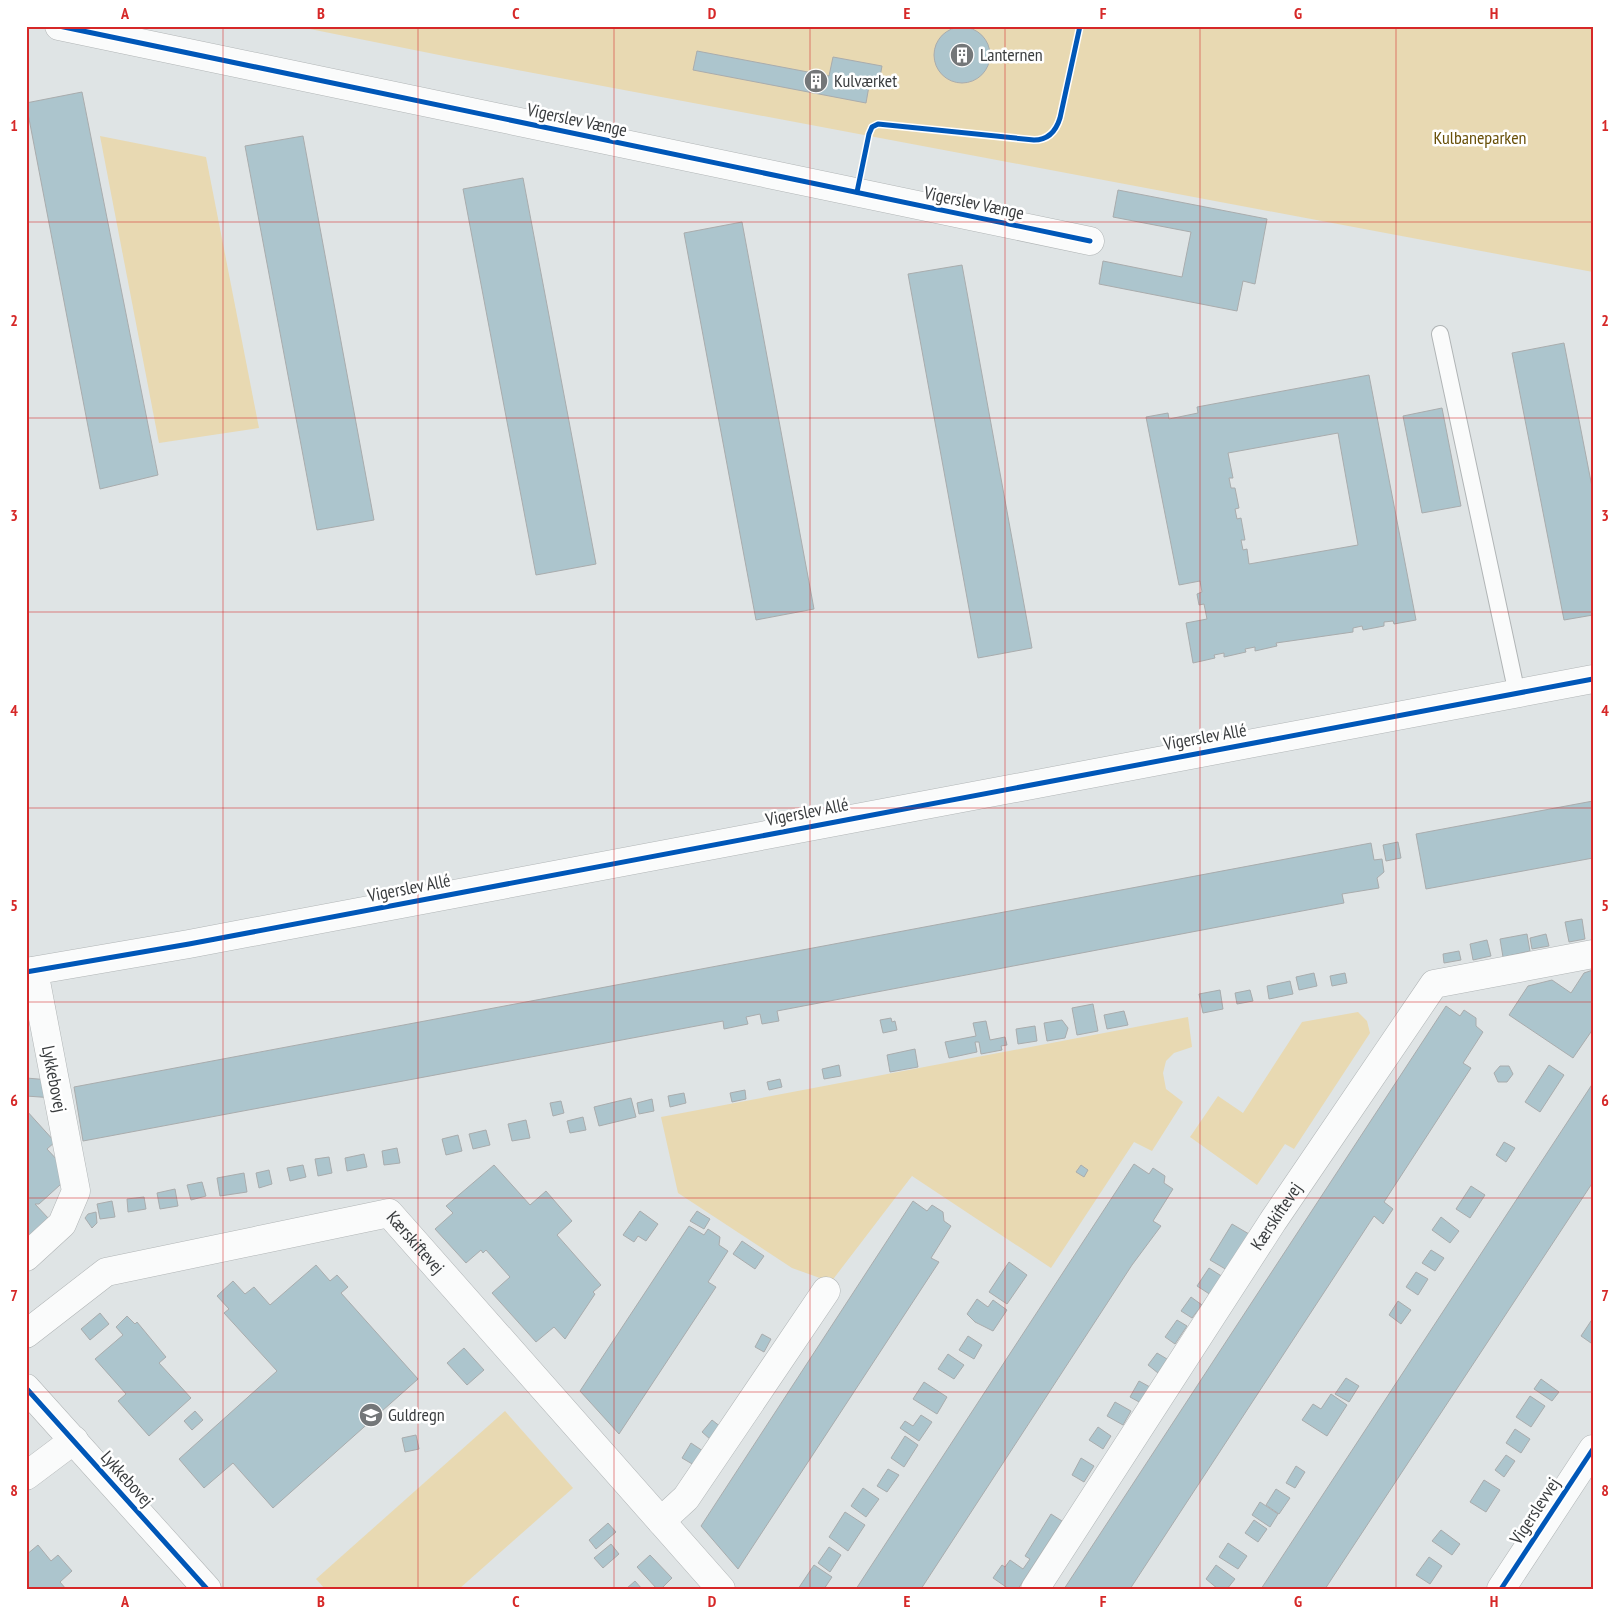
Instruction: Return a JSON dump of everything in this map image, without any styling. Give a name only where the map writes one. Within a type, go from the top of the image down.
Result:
[{"type":"street","name":"Vigerslev Vænge","points":[[59,26],[1090,241]]},
{"type":"street","name":"Vigerslev Allé","points":[[30,972],[1593,679]]},
{"type":"street","name":"Kærskiftevej","points":[[1035,1589],[1273,1221],[1434,984],[1593,954]]},
{"type":"street","name":"Lykkebovej","points":[[26,1257],[62,1224],[76,1191],[30,972]]},
{"type":"street","name":"Kærskiftevej","points":[[26,1334],[106,1272],[389,1213],[721,1589]]},
{"type":"street","points":[[661,1521],[686,1498],[826,1291]]},
{"type":"street","name":"Lykkebovej","points":[[26,1388],[206,1589]]},
{"type":"street","points":[[26,1476],[74,1440]]},
{"type":"street","name":"Vigerslevvej","points":[[1501,1589],[1593,1448]]},
{"type":"lane","points":[[1440,334],[1517,694]]},
{"type":"green space","name":"Kulbaneparken","points":[[295,26],[1593,26],[1593,272],[454,58]]},
{"type":"green space","points":[[100,136],[206,157],[259,428],[159,443]]},
{"type":"green space","points":[[1358,1012],[1367,1021],[1370,1033],[1294,1149],[1285,1144],[1257,1185],[1190,1137],[1218,1096],[1243,1113],[1302,1022]]},
{"type":"green space","points":[[1188,1017],[1192,1047],[1174,1053],[1166,1061],[1163,1073],[1166,1089],[1183,1102],[1152,1151],[1134,1142],[1051,1268],[912,1176],[831,1282],[792,1268],[678,1193],[661,1117]]},
{"type":"green space","points":[[505,1411],[573,1488],[459,1589],[325,1589],[316,1579]]},
{"type":"building","name":"Lanternen","points":[[957,27],[967,27],[982,35],[988,44],[990,55],[988,66],[982,75],[967,83],[957,83],[946,78],[939,71],[934,60],[934,50],[939,39],[946,32]]},
{"type":"building","name":"Kulværket","points":[[697,51],[829,76],[833,57],[882,66],[878,88],[869,86],[866,103],[693,70]]},
{"type":"building","points":[[82,92],[158,475],[100,489],[26,103]]},
{"type":"building","points":[[303,136],[374,520],[317,530],[245,146]]},
{"type":"building","points":[[523,178],[596,564],[536,575],[463,189]]},
{"type":"building","points":[[1118,190],[1267,219],[1255,284],[1243,281],[1237,311],[1099,284],[1103,261],[1182,277],[1191,232],[1113,217]]},
{"type":"building","points":[[742,222],[814,609],[756,620],[684,233]]},
{"type":"building","points":[[962,265],[1032,648],[978,658],[908,274]]},
{"type":"building","points":[[1564,343],[1593,492],[1593,615],[1564,620],[1512,353]]},
{"type":"building","points":[[1369,375],[1416,620],[1394,624],[1393,621],[1384,622],[1384,626],[1363,630],[1362,626],[1353,628],[1353,632],[1276,643],[1277,646],[1255,651],[1255,647],[1245,649],[1246,652],[1224,657],[1224,653],[1214,655],[1215,658],[1193,663],[1186,623],[1207,619],[1204,604],[1199,605],[1197,594],[1202,592],[1200,581],[1179,585],[1146,417],[1168,413],[1169,419],[1198,413],[1197,407]],"holes":[[[1338,433],[1358,545],[1249,564],[1247,549],[1243,550],[1241,540],[1245,540],[1241,518],[1237,519],[1235,509],[1239,508],[1235,488],[1231,488],[1229,478],[1233,478],[1228,453]]]},
{"type":"building","points":[[1442,408],[1461,506],[1422,513],[1403,416]]},
{"type":"building","points":[[1593,801],[1593,858],[1426,889],[1416,834]]},
{"type":"building","points":[[1398,842],[1401,858],[1386,861],[1383,845]]},
{"type":"building","points":[[1371,843],[1374,860],[1382,859],[1384,872],[1377,878],[1379,888],[1342,894],[1344,903],[777,1011],[779,1021],[762,1024],[760,1014],[746,1017],[748,1024],[724,1029],[723,1021],[83,1141],[74,1087]]},
{"type":"building","points":[[1582,919],[1585,939],[1569,942],[1565,922]]},
{"type":"building","points":[[1527,934],[1530,951],[1503,957],[1500,939]]},
{"type":"building","points":[[1546,934],[1549,946],[1532,949],[1530,938]]},
{"type":"building","points":[[1487,940],[1491,956],[1473,960],[1470,944]]},
{"type":"building","points":[[1459,951],[1461,960],[1444,963],[1443,954]]},
{"type":"building","points":[[1593,970],[1593,1029],[1573,1058],[1509,1015],[1528,986],[1552,980],[1571,993],[1584,973]]},
{"type":"building","points":[[1314,973],[1317,986],[1299,990],[1296,977]]},
{"type":"building","points":[[1345,973],[1347,983],[1332,986],[1330,976]]},
{"type":"building","points":[[1290,981],[1293,994],[1269,999],[1267,986]]},
{"type":"building","points":[[1220,990],[1223,1009],[1203,1013],[1199,994]]},
{"type":"building","points":[[1250,990],[1253,1001],[1237,1004],[1235,993]]},
{"type":"building","points":[[1093,1004],[1098,1031],[1077,1035],[1072,1008]]},
{"type":"building","points":[[1446,1006],[1460,1016],[1464,1010],[1476,1018],[1476,1026],[1483,1032],[1463,1063],[1471,1068],[1384,1202],[1393,1209],[1383,1224],[1374,1216],[1130,1589],[1064,1589]]},
{"type":"building","points":[[1124,1011],[1128,1025],[1107,1029],[1104,1015]]},
{"type":"building","points":[[891,1018],[892,1022],[895,1021],[897,1030],[883,1033],[880,1020]]},
{"type":"building","points":[[1062,1020],[1068,1028],[1065,1038],[1047,1041],[1044,1023]]},
{"type":"building","points":[[986,1021],[990,1040],[1005,1037],[1007,1045],[1001,1046],[1002,1050],[981,1054],[979,1042],[975,1042],[977,1052],[949,1058],[945,1042],[976,1036],[973,1023]]},
{"type":"building","points":[[1035,1026],[1037,1041],[1018,1044],[1016,1029]]},
{"type":"building","points":[[915,1049],[918,1067],[890,1072],[887,1055]]},
{"type":"building","points":[[839,1065],[841,1076],[824,1079],[822,1069]]},
{"type":"building","points":[[1549,1065],[1564,1075],[1540,1112],[1525,1102]]},
{"type":"building","points":[[1500,1066],[1509,1066],[1513,1074],[1507,1082],[1498,1082],[1494,1073]]},
{"type":"building","points":[[26,1078],[50,1080],[54,1098],[26,1096]]},
{"type":"building","points":[[780,1079],[782,1087],[769,1090],[767,1082]]},
{"type":"building","points":[[1593,1083],[1593,1182],[1325,1589],[1261,1589]]},
{"type":"building","points":[[745,1090],[746,1099],[732,1102],[730,1093]]},
{"type":"building","points":[[684,1093],[686,1103],[670,1107],[668,1096]]},
{"type":"building","points":[[631,1098],[636,1117],[599,1126],[594,1107]]},
{"type":"building","points":[[652,1099],[654,1111],[639,1114],[637,1103]]},
{"type":"building","points":[[561,1101],[564,1113],[553,1116],[550,1103]]},
{"type":"building","points":[[26,1110],[55,1142],[47,1149],[71,1175],[39,1204],[35,1204],[49,1219],[26,1239]]},
{"type":"building","points":[[583,1117],[586,1130],[570,1133],[567,1121]]},
{"type":"building","points":[[526,1120],[530,1138],[512,1141],[508,1124]]},
{"type":"building","points":[[486,1130],[490,1145],[473,1149],[469,1134]]},
{"type":"building","points":[[458,1135],[462,1151],[446,1155],[442,1139]]},
{"type":"building","points":[[1504,1142],[1515,1148],[1506,1162],[1496,1155]]},
{"type":"building","points":[[397,1148],[400,1163],[384,1165],[382,1151]]},
{"type":"building","points":[[364,1154],[367,1167],[347,1171],[345,1158]]},
{"type":"building","points":[[329,1157],[332,1173],[318,1176],[315,1159]]},
{"type":"building","points":[[1134,1164],[1149,1174],[1153,1168],[1165,1176],[1164,1183],[1173,1189],[1153,1221],[1161,1226],[1132,1265],[921,1589],[856,1589]]},
{"type":"building","points":[[303,1165],[306,1177],[290,1181],[287,1168]]},
{"type":"building","points":[[494,1165],[530,1205],[546,1191],[572,1221],[557,1235],[601,1285],[593,1292],[595,1294],[565,1339],[554,1327],[536,1342],[492,1293],[510,1277],[486,1250],[483,1253],[481,1250],[466,1263],[435,1229],[453,1213],[446,1206]]},
{"type":"building","points":[[1081,1165],[1088,1170],[1084,1177],[1076,1172]]},
{"type":"building","points":[[269,1170],[272,1184],[259,1188],[256,1173]]},
{"type":"building","points":[[244,1173],[247,1192],[220,1196],[217,1178]]},
{"type":"building","points":[[202,1182],[206,1196],[191,1200],[187,1185]]},
{"type":"building","points":[[1471,1186],[1485,1195],[1470,1218],[1456,1209]]},
{"type":"building","points":[[175,1189],[178,1206],[160,1209],[157,1193]]},
{"type":"building","points":[[144,1197],[146,1209],[128,1212],[127,1199]]},
{"type":"building","points":[[112,1201],[115,1217],[100,1219],[97,1204]]},
{"type":"building","points":[[913,1201],[927,1211],[932,1205],[943,1212],[944,1221],[951,1226],[931,1258],[939,1262],[738,1569],[701,1526]]},
{"type":"building","points":[[640,1211],[658,1224],[646,1241],[638,1236],[634,1242],[623,1235]]},
{"type":"building","points":[[697,1211],[710,1219],[704,1229],[690,1221]]},
{"type":"building","points":[[96,1212],[97,1223],[92,1228],[85,1218],[88,1214]]},
{"type":"building","points":[[1441,1217],[1459,1231],[1450,1243],[1432,1230]]},
{"type":"building","points":[[1232,1224],[1249,1234],[1227,1270],[1210,1260]]},
{"type":"building","points":[[689,1226],[704,1235],[708,1229],[720,1237],[719,1245],[728,1251],[708,1282],[716,1287],[619,1434],[580,1391]]},
{"type":"building","points":[[742,1241],[764,1256],[755,1269],[733,1254]]},
{"type":"building","points":[[1431,1250],[1444,1258],[1435,1271],[1422,1263]]},
{"type":"building","points":[[1009,1262],[1027,1275],[1007,1304],[989,1292]]},
{"type":"building","points":[[316,1265],[330,1281],[337,1275],[348,1287],[341,1293],[418,1379],[273,1508],[233,1463],[204,1488],[179,1459],[277,1371],[224,1313],[229,1309],[217,1296],[233,1281],[245,1294],[254,1287],[270,1305]]},
{"type":"building","points":[[1209,1268],[1223,1277],[1211,1295],[1197,1286]]},
{"type":"building","points":[[1416,1272],[1428,1279],[1418,1295],[1406,1287]]},
{"type":"building","points":[[1191,1297],[1202,1305],[1192,1318],[1181,1311]]},
{"type":"building","points":[[977,1299],[988,1307],[993,1300],[1007,1310],[993,1331],[975,1322],[967,1314]]},
{"type":"building","points":[[1398,1301],[1411,1310],[1401,1324],[1389,1315]]},
{"type":"building","points":[[100,1313],[109,1324],[90,1340],[81,1329]]},
{"type":"building","points":[[127,1316],[135,1324],[137,1322],[166,1357],[159,1363],[191,1398],[149,1436],[118,1401],[126,1394],[95,1359],[123,1335],[116,1327]]},
{"type":"building","points":[[1593,1318],[1593,1341],[1591,1343],[1581,1336]]},
{"type":"building","points":[[1177,1320],[1187,1326],[1175,1344],[1165,1337]]},
{"type":"building","points":[[762,1334],[771,1339],[764,1352],[755,1347]]},
{"type":"building","points":[[968,1336],[982,1345],[974,1359],[959,1350]]},
{"type":"building","points":[[464,1348],[484,1370],[467,1385],[447,1363]]},
{"type":"building","points":[[1157,1353],[1167,1359],[1158,1373],[1148,1365]]},
{"type":"building","points":[[948,1354],[964,1365],[954,1379],[938,1369]]},
{"type":"building","points":[[1346,1378],[1359,1386],[1349,1402],[1335,1394]]},
{"type":"building","points":[[1541,1379],[1559,1392],[1552,1401],[1534,1389]]},
{"type":"building","points":[[1139,1381],[1150,1387],[1141,1403],[1130,1397]]},
{"type":"building","points":[[924,1382],[947,1397],[937,1414],[913,1399]]},
{"type":"building","points":[[1331,1394],[1347,1405],[1327,1436],[1302,1420],[1313,1404],[1321,1409]]},
{"type":"building","points":[[1530,1396],[1545,1406],[1531,1427],[1516,1417]]},
{"type":"building","points":[[1115,1402],[1131,1411],[1123,1425],[1107,1416]]},
{"type":"building","points":[[195,1411],[203,1420],[192,1430],[184,1421]]},
{"type":"building","points":[[921,1415],[932,1422],[919,1441],[900,1428],[905,1421],[913,1426]]},
{"type":"building","points":[[712,1420],[721,1427],[711,1440],[702,1432]]},
{"type":"building","points":[[1098,1427],[1111,1436],[1103,1449],[1089,1440]]},
{"type":"building","points":[[1515,1429],[1530,1439],[1521,1453],[1506,1443]]},
{"type":"building","points":[[416,1435],[419,1449],[405,1452],[402,1438]]},
{"type":"building","points":[[905,1436],[918,1445],[904,1467],[891,1458]]},
{"type":"building","points":[[691,1443],[703,1451],[694,1465],[682,1458]]},
{"type":"building","points":[[1506,1455],[1515,1461],[1504,1477],[1495,1470]]},
{"type":"building","points":[[1081,1458],[1094,1466],[1084,1482],[1072,1475]]},
{"type":"building","points":[[1296,1466],[1305,1472],[1295,1488],[1286,1483]]},
{"type":"building","points":[[888,1469],[899,1475],[887,1492],[877,1486]]},
{"type":"building","points":[[1484,1480],[1500,1490],[1486,1512],[1470,1502]]},
{"type":"building","points":[[863,1488],[879,1499],[866,1517],[851,1506]]},
{"type":"building","points":[[1276,1489],[1290,1498],[1279,1514],[1266,1505]]},
{"type":"building","points":[[1260,1502],[1278,1514],[1270,1527],[1252,1515]]},
{"type":"building","points":[[845,1512],[865,1525],[848,1551],[829,1537]]},
{"type":"building","points":[[1051,1514],[1062,1521],[1018,1589],[1009,1589],[993,1578],[1002,1565],[1005,1567],[1010,1560],[1023,1569],[1030,1559],[1025,1556]]},
{"type":"building","points":[[1254,1520],[1267,1529],[1258,1542],[1245,1533]]},
{"type":"building","points":[[608,1523],[616,1532],[596,1549],[589,1540]]},
{"type":"building","points":[[1441,1530],[1460,1544],[1452,1555],[1432,1541]]},
{"type":"building","points":[[1228,1543],[1247,1556],[1238,1569],[1219,1557]]},
{"type":"building","points":[[611,1544],[619,1554],[603,1568],[594,1558]]},
{"type":"building","points":[[38,1545],[51,1561],[58,1555],[72,1571],[60,1582],[66,1589],[26,1589],[26,1555]]},
{"type":"building","points":[[829,1547],[841,1555],[830,1572],[818,1563]]},
{"type":"building","points":[[650,1555],[672,1578],[661,1589],[657,1589],[637,1567]]},
{"type":"building","points":[[1429,1557],[1442,1566],[1430,1584],[1416,1575]]},
{"type":"building","points":[[814,1565],[832,1577],[824,1589],[798,1589]]},
{"type":"building","points":[[1216,1565],[1235,1579],[1227,1589],[1218,1589],[1206,1579]]},
{"type":"building","points":[[635,1581],[642,1589],[626,1589]]},
{"type":"cycle path","points":[[59,26],[1090,241]]},
{"type":"cycle path","points":[[857,192],[869,134],[872,127],[878,124],[1034,140],[1039,140],[1051,134],[1060,118],[1080,26]]},
{"type":"cycle path","points":[[26,972],[189,944],[1593,679]]},
{"type":"cycle path","points":[[26,1388],[207,1589]]},
{"type":"cycle path","points":[[1501,1589],[1593,1449]]},
{"type":"place","name":"Lanternen","points":[[962,55]]},
{"type":"place","name":"Kulværket","points":[[816,81]]},
{"type":"place","name":"Guldregn","points":[[371,1415]]}]
